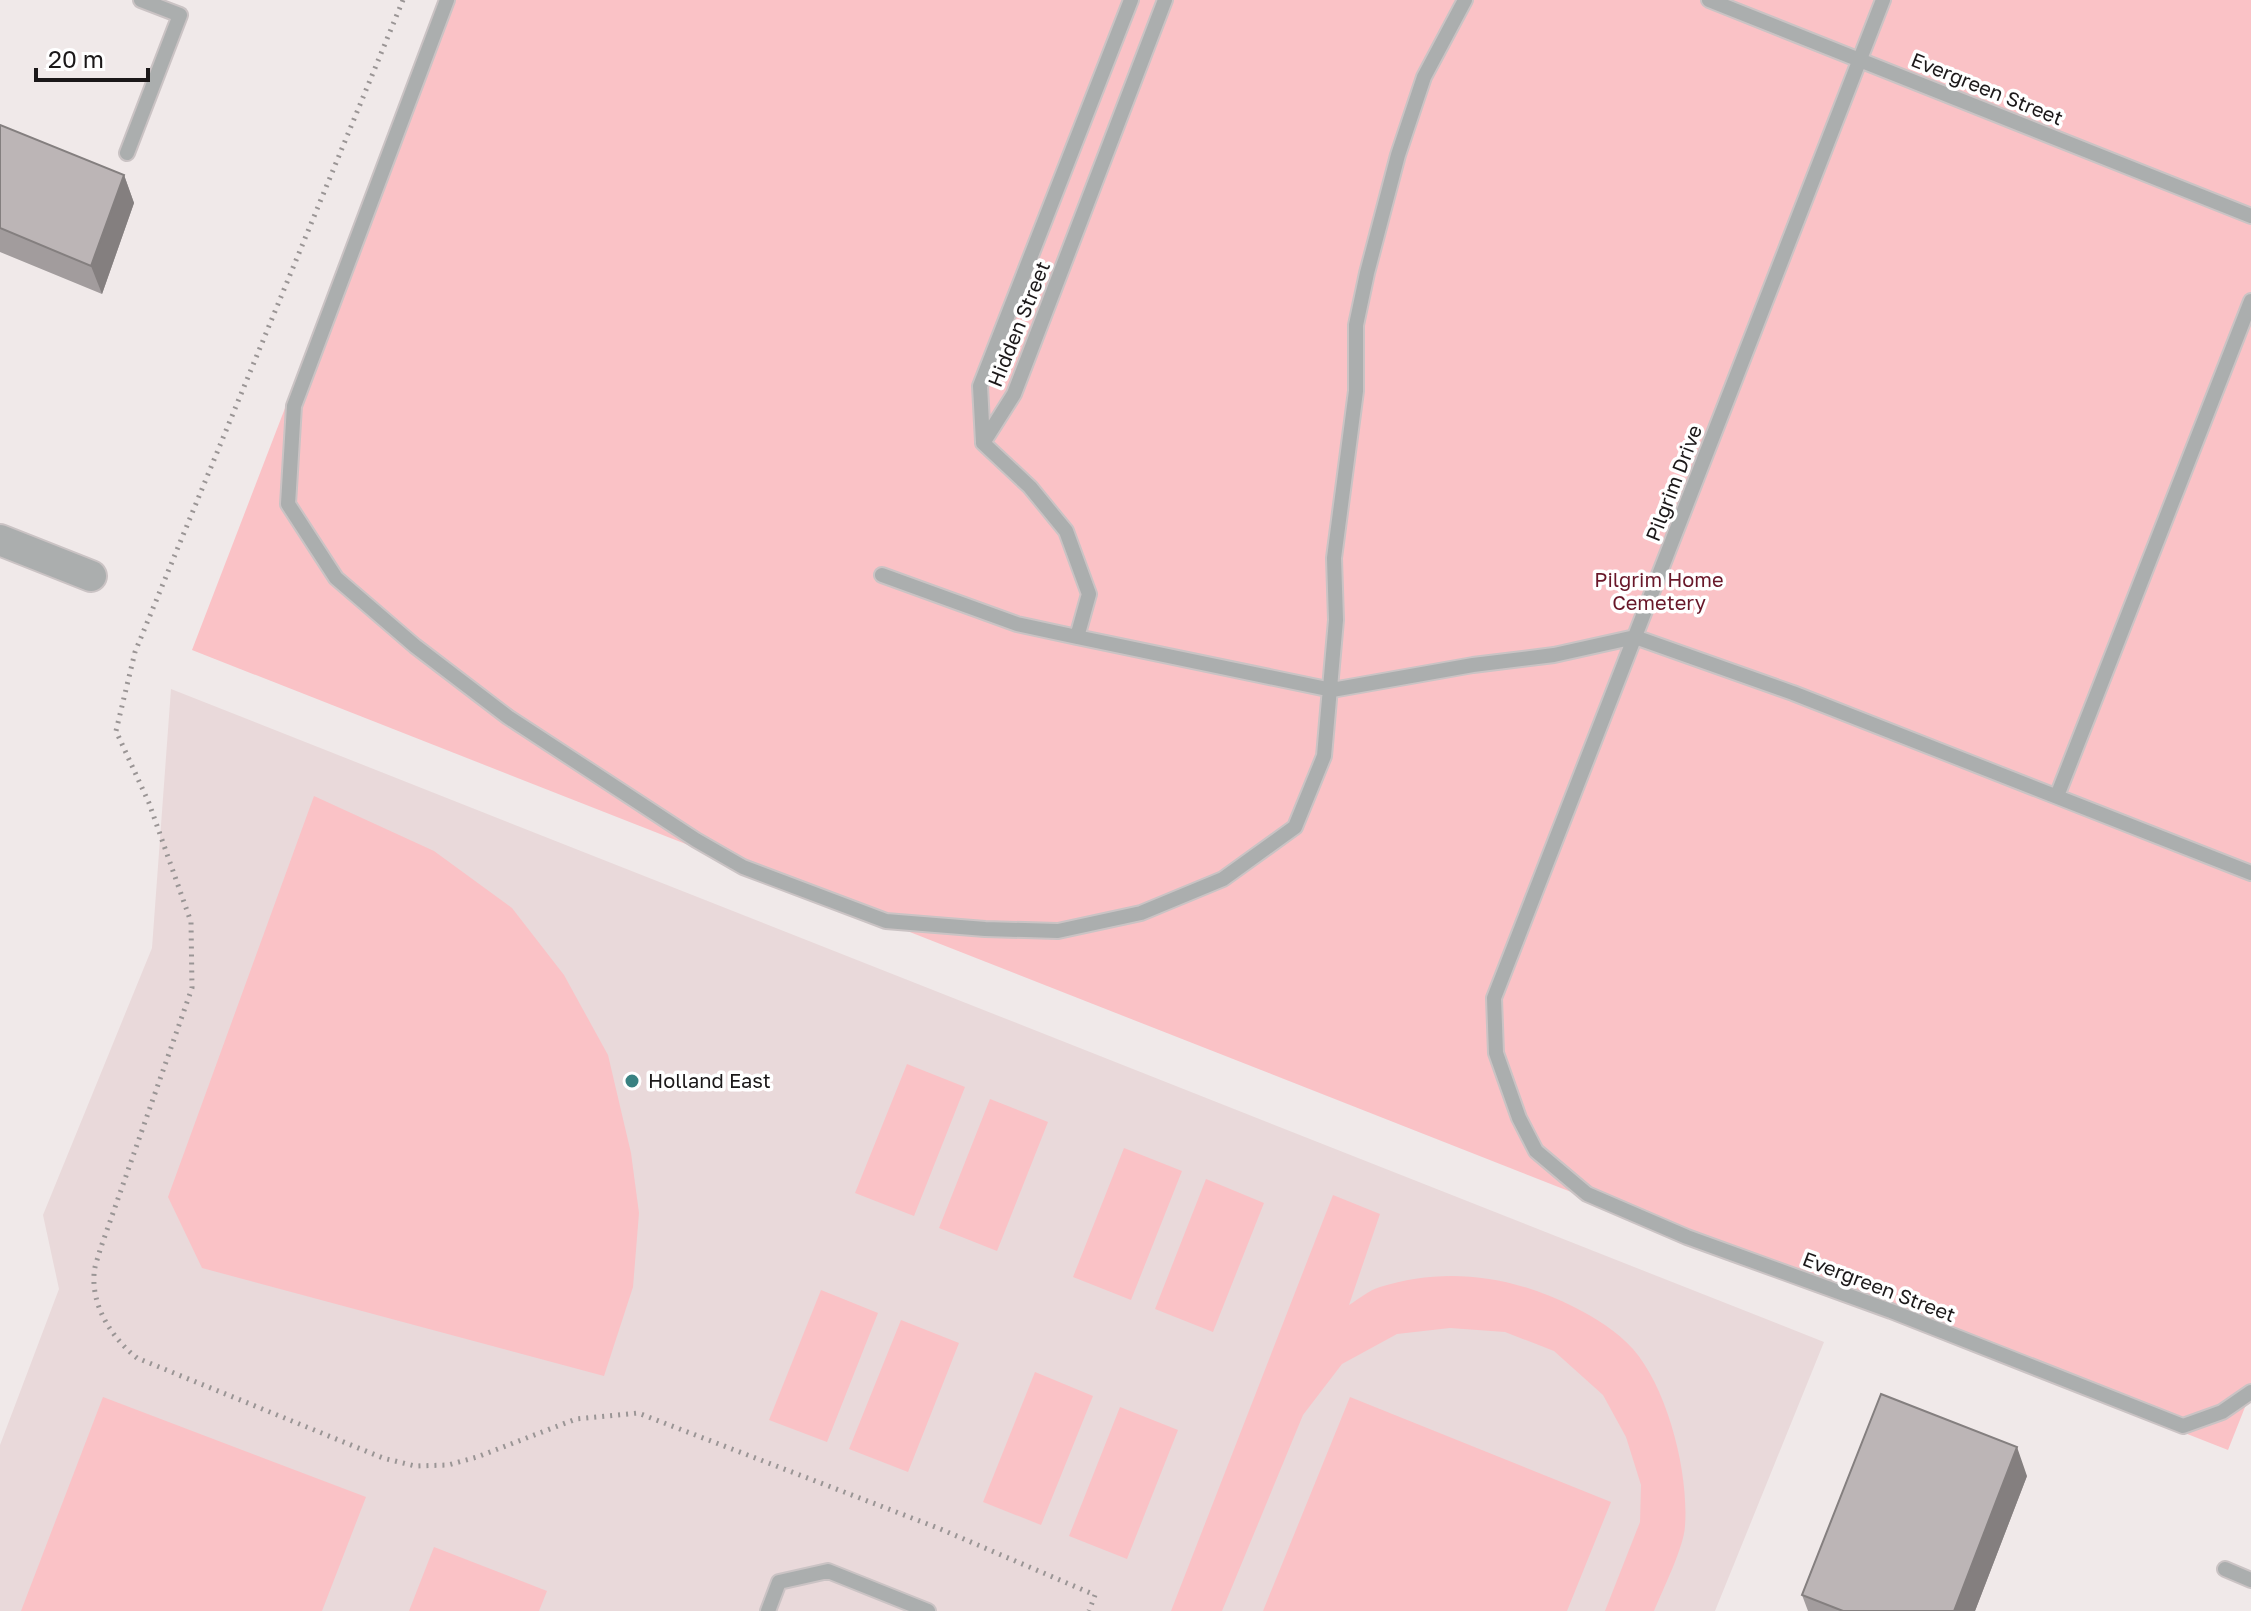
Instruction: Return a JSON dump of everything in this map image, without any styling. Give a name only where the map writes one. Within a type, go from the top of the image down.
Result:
[{"type":"street","points":[[0,540],[91,576]]},
{"type":"lane","points":[[127,153],[180,15],[141,0]]},
{"type":"lane","points":[[447,0],[294,406],[288,504],[336,578],[415,646],[508,717],[696,840],[743,867],[886,921],[1058,931],[1141,913],[1223,879],[1295,827],[1324,756],[1336,620],[1334,558],[1356,391],[1356,325],[1394,169],[1420,90],[1465,0]]},
{"type":"lane","name":"Hidden Street","points":[[983,443],[980,386],[1131,0]]},
{"type":"lane","name":"Hidden Street","points":[[983,443],[1014,394],[1165,0]]},
{"type":"lane","name":"Evergreen Street","points":[[1709,0],[2251,216]]},
{"type":"lane","name":"Pilgrim Drive","points":[[1519,1118],[1496,1053],[1494,998],[1883,0]]},
{"type":"lane","points":[[2057,796],[2251,301]]},
{"type":"lane","points":[[983,443],[1030,487],[1066,531],[1089,594],[1077,637]]},
{"type":"lane","points":[[882,575],[1017,624],[1332,690],[1473,665],[1554,655],[1635,637],[1793,693],[2251,873]]},
{"type":"lane","name":"Evergreen Street","points":[[1519,1118],[1536,1151],[1587,1194],[1687,1237],[1891,1311],[2183,1426],[2222,1412],[2251,1392]]},
{"type":"lane","points":[[2225,1569],[2251,1580]]},
{"type":"lane","points":[[768,1611],[779,1582],[828,1571],[903,1606],[928,1611]]},
{"type":"path","points":[[403,0],[141,637],[116,731],[149,803],[191,922],[192,988],[100,1250],[94,1275],[98,1303],[122,1346],[137,1358],[383,1458],[415,1466],[448,1465],[576,1419],[638,1413],[938,1528],[1095,1595],[1089,1611]]},
{"type":"shaded area","name":"Holland East","points":[[171,689],[1824,1342],[1715,1611],[0,1611],[0,1445],[59,1289],[43,1215],[152,948]]},
{"type":"green space","name":"Pilgrim Home Cemetery","points":[[442,0],[2251,0],[2251,1392],[2228,1450],[192,650]]},
{"type":"green space","points":[[314,796],[434,851],[512,908],[564,975],[608,1055],[631,1153],[639,1213],[633,1287],[604,1376],[202,1268],[168,1197]]},
{"type":"green space","points":[[907,1064],[965,1087],[914,1216],[855,1193]]},
{"type":"green space","points":[[990,1099],[1048,1122],[997,1251],[939,1228]]},
{"type":"green space","points":[[1124,1148],[1182,1171],[1131,1300],[1073,1277]]},
{"type":"green space","points":[[1206,1179],[1264,1203],[1213,1332],[1155,1309]]},
{"type":"green space","points":[[1333,1195],[1380,1214],[1349,1305],[1376,1288],[1405,1281],[1454,1276],[1479,1278],[1551,1296],[1605,1325],[1633,1349],[1656,1386],[1674,1433],[1685,1505],[1681,1545],[1654,1611],[1605,1611],[1640,1522],[1641,1485],[1626,1437],[1603,1395],[1554,1351],[1505,1332],[1450,1328],[1397,1334],[1342,1364],[1303,1415],[1222,1611],[1171,1611]]},
{"type":"green space","points":[[821,1290],[878,1313],[827,1442],[769,1420]]},
{"type":"green space","points":[[901,1320],[959,1343],[908,1472],[849,1449]]},
{"type":"green space","points":[[1035,1372],[1093,1396],[1041,1525],[983,1502]]},
{"type":"green space","points":[[103,1397],[366,1497],[322,1611],[21,1611]]},
{"type":"green space","points":[[1350,1397],[1611,1502],[1567,1611],[1263,1611]]},
{"type":"green space","points":[[1120,1407],[1178,1430],[1127,1559],[1069,1536]]},
{"type":"green space","points":[[434,1547],[547,1591],[539,1611],[409,1611]]},
{"type":"building","points":[[0,125],[124,175],[91,266],[0,228]]},
{"type":"building","points":[[1881,1394],[2017,1447],[1954,1611],[1843,1611],[1802,1595]]},
{"type":"place","name":"Holland East","points":[[632,1081]]}]
